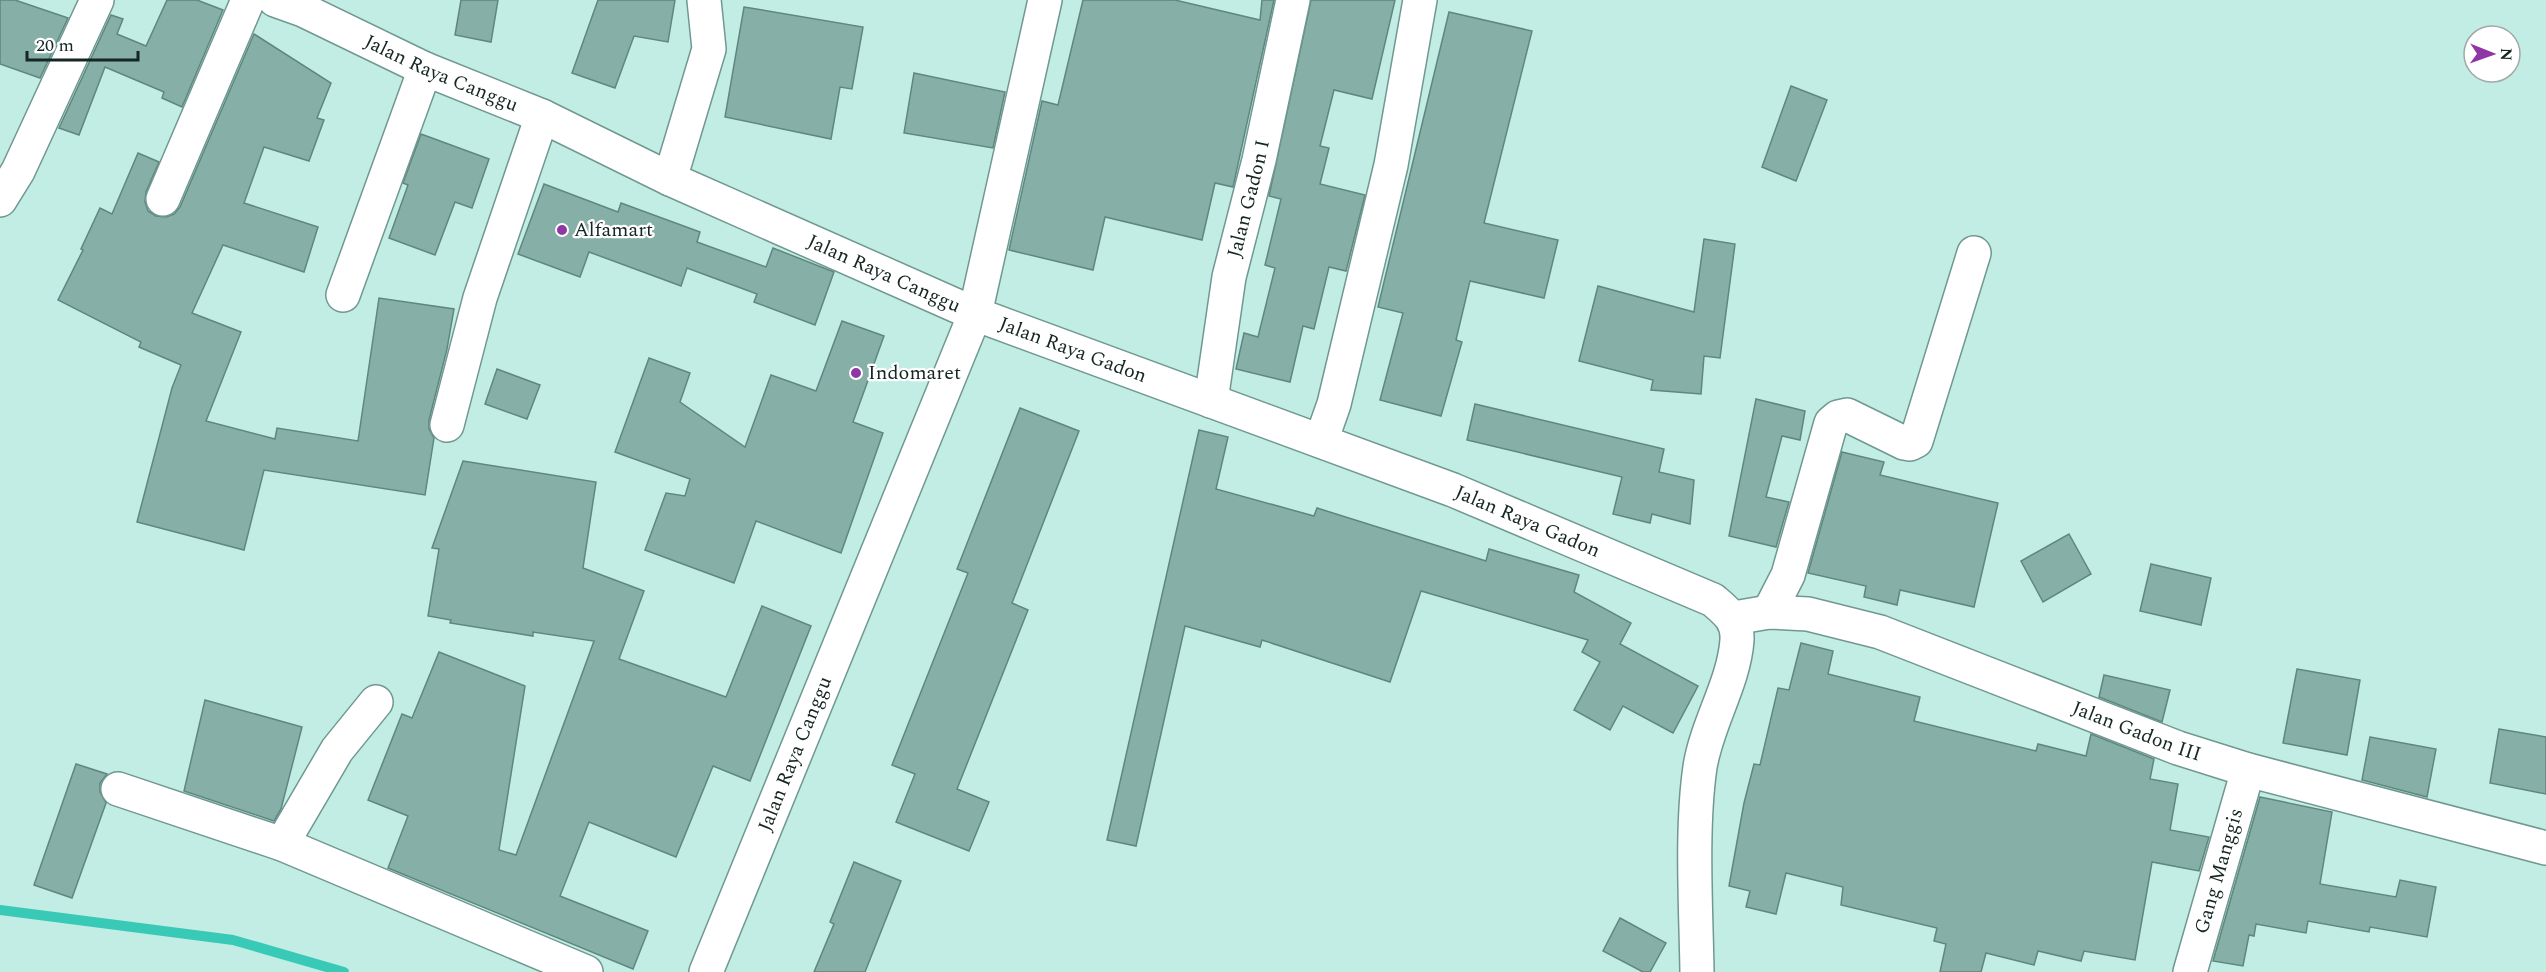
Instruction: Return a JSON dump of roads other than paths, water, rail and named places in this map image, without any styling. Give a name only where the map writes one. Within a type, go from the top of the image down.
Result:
[{"type":"street","points":[[0,200],[18,171],[97,0]]},
{"type":"street","points":[[163,199],[248,0]]},
{"type":"street","points":[[670,179],[709,49],[704,0]]},
{"type":"street","points":[[975,314],[1045,0]]},
{"type":"street","name":"Jalan Gadon I","points":[[1211,401],[1229,277],[1259,160],[1293,0]]},
{"type":"street","points":[[1321,441],[1334,404],[1391,165],[1420,0]]},
{"type":"street","name":"Jalan Raya Canggu","points":[[295,3],[425,69],[542,116],[670,179],[975,314],[706,972]]},
{"type":"street","points":[[343,295],[425,69]]},
{"type":"street","points":[[447,425],[480,297],[542,116]]},
{"type":"street","points":[[1769,612],[1788,575],[1831,423],[1838,417],[1848,415],[1904,443],[1910,444],[1916,441],[1974,253]]},
{"type":"street","name":"Jalan Raya Gadon","points":[[975,314],[1453,490],[1713,600],[1734,618]]},
{"type":"street","name":"Jalan Gadon III","points":[[1734,618],[1769,612],[1808,614],[1880,632],[2178,748],[2248,770],[2546,848]]},
{"type":"street","points":[[1697,972],[1695,890],[1700,767],[1711,721],[1733,665],[1737,638],[1734,618]]},
{"type":"street","points":[[282,844],[337,750],[376,702]]},
{"type":"street","name":"Gang Manggis","points":[[2190,972],[2248,770]]},
{"type":"street","points":[[118,789],[282,844],[586,972]]},
{"type":"waterway","points":[[0,910],[233,940],[344,972]]},
{"type":"place","name":"Alfamart","points":[[562,230]]},
{"type":"place","name":"Indomaret","points":[[856,373]]}]
